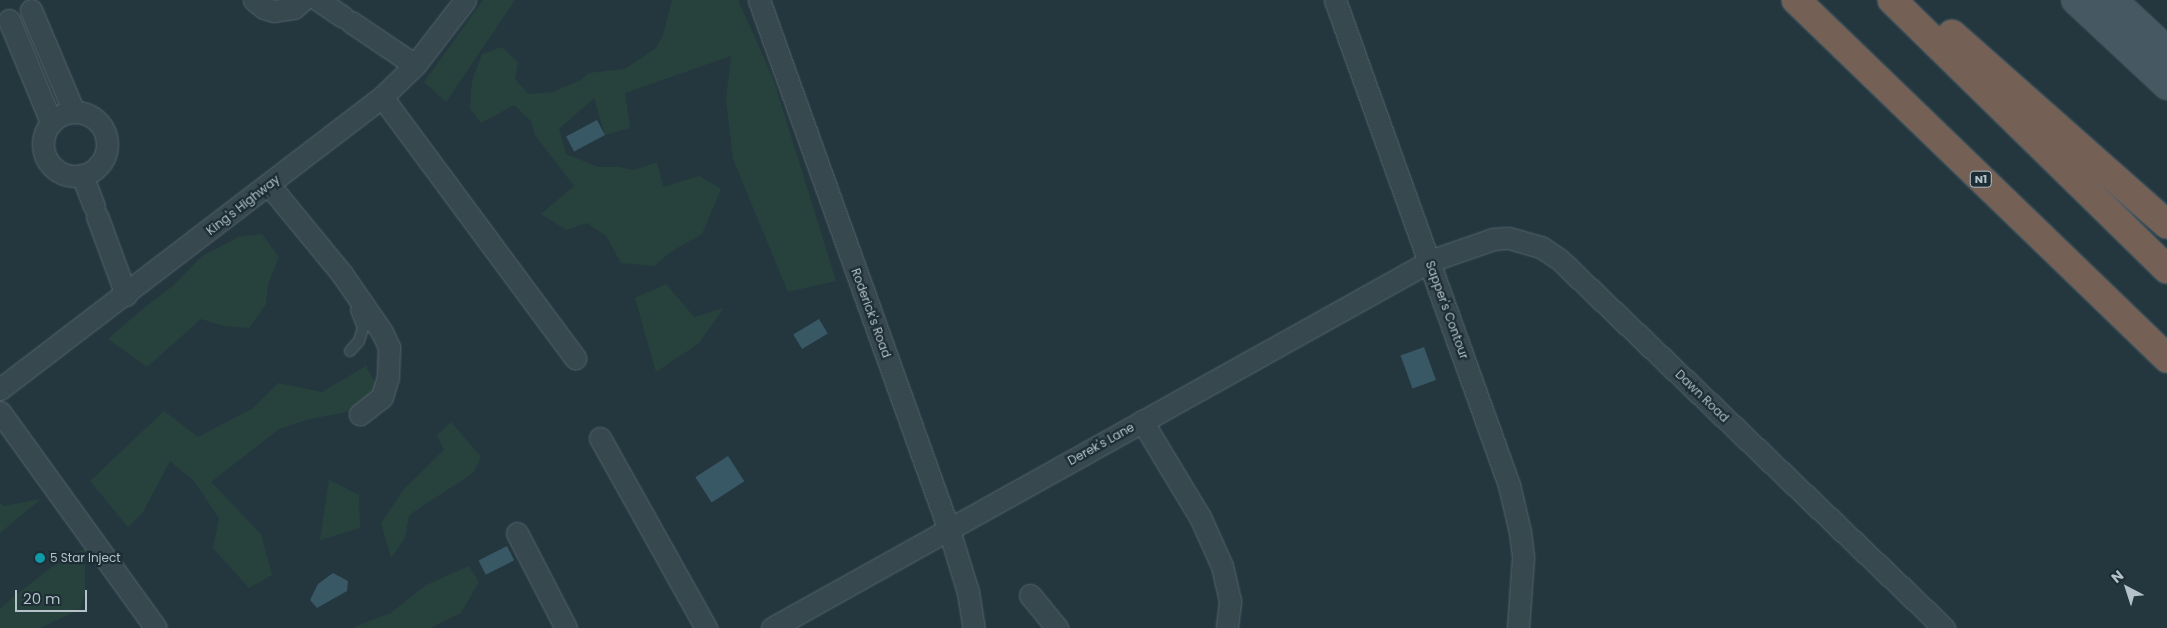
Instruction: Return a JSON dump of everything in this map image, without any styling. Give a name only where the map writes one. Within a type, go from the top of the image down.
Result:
[{"type":"highway","name":"N1","points":[[1796,0],[2167,358]]},
{"type":"highway","points":[[1892,0],[2167,269]]},
{"type":"highway","points":[[1913,0],[2167,224]]},
{"type":"street","points":[[254,0],[264,8],[274,12],[294,8],[303,0]]},
{"type":"street","points":[[318,0],[416,65]]},
{"type":"street","name":"King's Highway","points":[[0,389],[266,188],[382,97],[416,65],[465,0]]},
{"type":"street","name":"Roderick's Road","points":[[759,0],[949,530],[968,592],[974,628]]},
{"type":"street","name":"Sapper's Contour","points":[[1334,0],[1430,261],[1509,485],[1520,532],[1522,558],[1518,628]]},
{"type":"street","points":[[2076,0],[2167,85]]},
{"type":"street","points":[[2112,0],[2167,51]]},
{"type":"street","points":[[51,122],[5,19],[25,15],[34,5],[74,112]]},
{"type":"street","points":[[382,97],[575,358]]},
{"type":"street","points":[[74,112],[94,118],[106,135],[106,150],[100,164],[92,172],[82,175],[61,174],[46,160],[42,140],[51,122],[66,113],[74,112]]},
{"type":"street","points":[[82,175],[126,295]]},
{"type":"street","points":[[266,188],[342,274],[382,332],[389,347],[388,377],[382,397],[360,414]]},
{"type":"street","name":"Dawn Road","points":[[1430,261],[1493,239],[1521,240],[1541,247],[1552,254],[1944,628]]},
{"type":"street","name":"Derek's Lane","points":[[772,628],[1430,261]]},
{"type":"street","points":[[0,412],[156,628]]},
{"type":"street","points":[[1142,421],[1200,517],[1222,566],[1230,602],[1227,628]]},
{"type":"street","points":[[600,438],[706,628]]},
{"type":"street","points":[[517,533],[566,628]]},
{"type":"street","points":[[1030,595],[1057,628]]},
{"type":"lane","points":[[266,188],[356,310],[363,328],[359,341],[350,351]]},
{"type":"green space","points":[[483,0],[515,0],[446,102],[424,82]]},
{"type":"green space","points":[[672,0],[738,0],[773,78],[836,281],[788,292],[733,159],[726,99],[731,56],[625,93],[630,128],[605,135],[594,98],[559,129],[566,154],[598,167],[619,167],[634,170],[657,162],[663,187],[699,176],[721,189],[702,234],[672,251],[654,266],[621,263],[606,236],[587,223],[566,230],[541,214],[574,186],[535,135],[531,121],[514,105],[481,123],[470,109],[472,81],[482,54],[502,47],[518,62],[515,79],[528,94],[552,92],[579,81],[589,73],[625,69],[656,48],[663,35]]},
{"type":"green space","points":[[262,234],[279,257],[268,284],[266,304],[249,328],[224,326],[201,319],[147,367],[108,339],[174,285],[201,257],[238,237]]},
{"type":"green space","points":[[666,284],[694,317],[724,308],[698,344],[656,372],[635,298]]},
{"type":"green space","points":[[366,366],[378,388],[353,411],[309,419],[279,429],[211,482],[261,534],[272,575],[249,588],[213,548],[219,518],[194,481],[170,461],[143,512],[128,527],[90,481],[164,411],[198,437],[253,408],[278,383],[322,392]]},
{"type":"green space","points":[[451,422],[481,457],[473,473],[409,515],[405,538],[391,558],[381,523],[404,489],[444,450],[437,435]]},
{"type":"green space","points":[[329,480],[359,495],[360,528],[320,540]]},
{"type":"green space","points":[[41,499],[0,533],[0,503],[3,506]]},
{"type":"green space","points":[[85,549],[85,592],[81,609],[40,628],[0,628],[0,609],[49,569],[72,554]]},
{"type":"green space","points":[[469,566],[479,582],[461,613],[430,628],[352,628],[391,613],[426,585]]},
{"type":"water","points":[[597,120],[605,135],[574,151],[566,136]]},
{"type":"water","points":[[819,319],[828,334],[802,349],[793,334]]},
{"type":"water","points":[[1424,347],[1436,380],[1412,388],[1401,356]]},
{"type":"water","points":[[728,456],[744,481],[712,502],[695,477]]},
{"type":"water","points":[[507,546],[514,560],[486,575],[478,561]]},
{"type":"water","points":[[333,573],[348,581],[347,591],[317,608],[310,600],[318,584]]},
{"type":"place","name":"5 Star Inject","points":[[40,558]]}]
